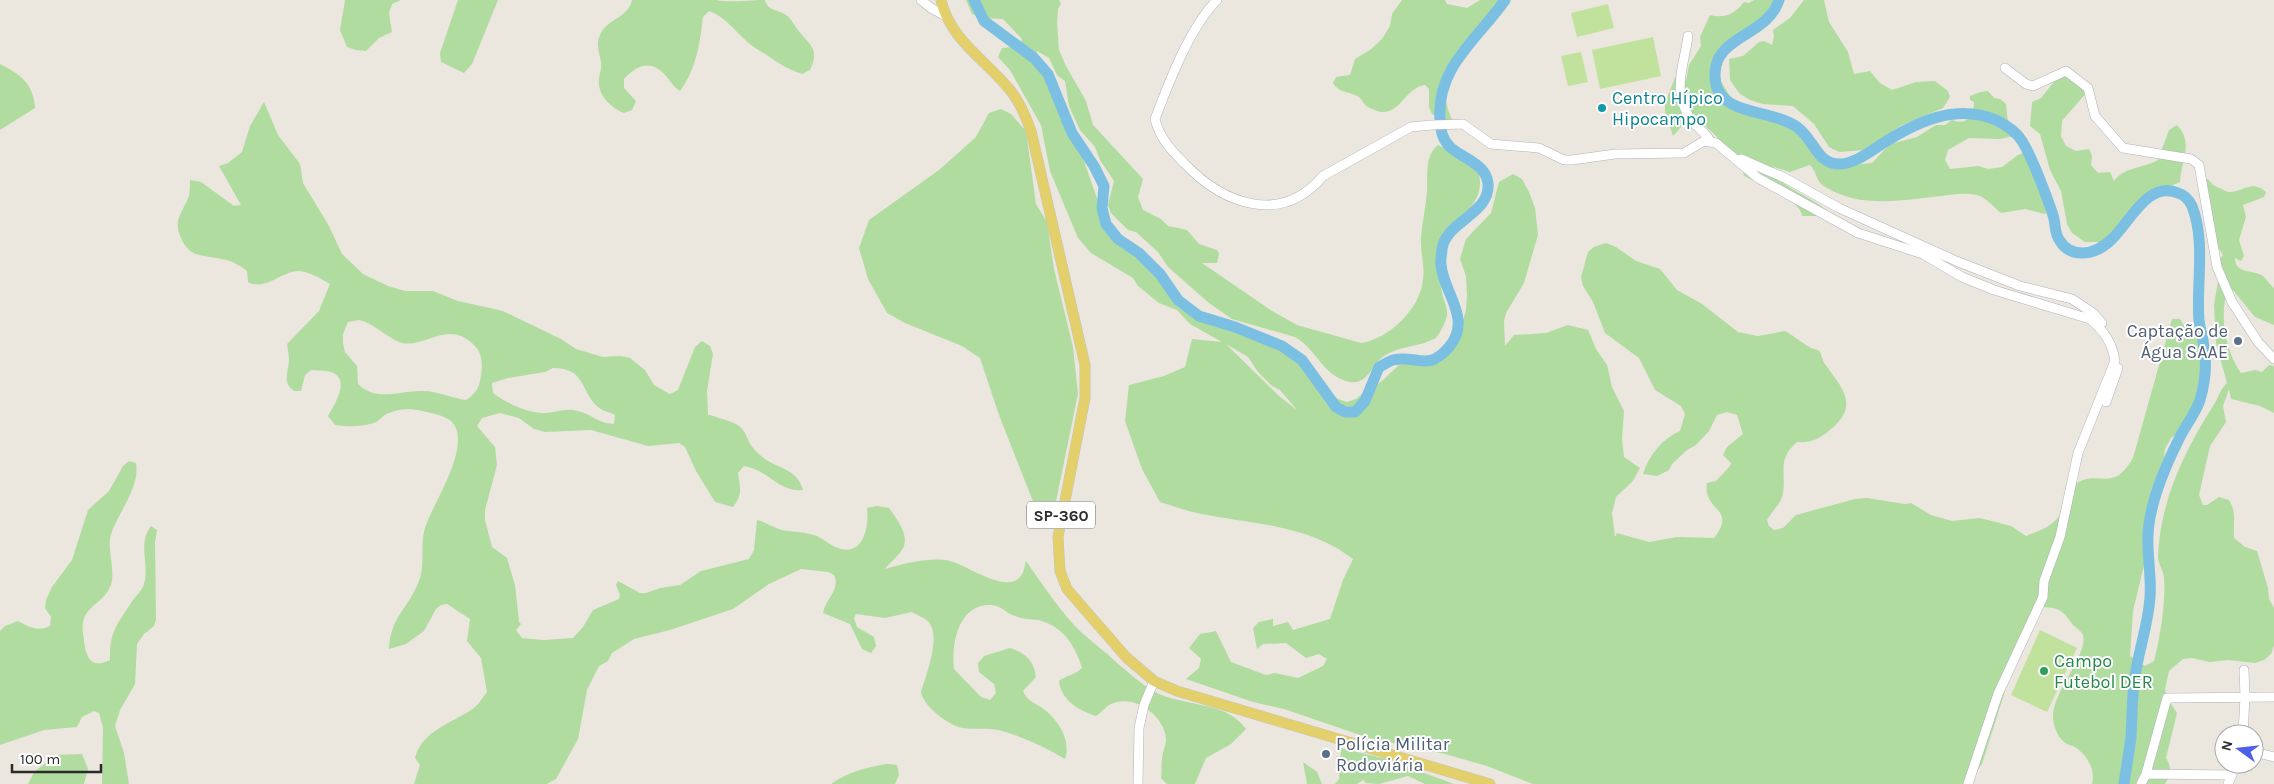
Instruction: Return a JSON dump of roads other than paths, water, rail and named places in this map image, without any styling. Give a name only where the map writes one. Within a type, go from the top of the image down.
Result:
[{"type":"main road","name":"SP-360","points":[[941,0],[944,15],[957,35],[1011,90],[1024,111],[1031,131],[1085,365],[1085,398],[1058,537],[1060,571],[1067,589],[1126,657],[1154,681],[1177,691],[1226,707],[1490,784]]},
{"type":"street","points":[[921,0],[944,15]]},
{"type":"street","points":[[1217,0],[1206,10],[1195,29],[1155,119],[1157,130],[1171,150],[1210,187],[1246,202],[1282,204],[1297,199],[1314,187],[1323,176],[1411,127],[1454,123],[1463,124],[1491,144],[1539,148],[1564,160],[1615,154],[1684,153],[1707,141],[1716,143],[1758,178],[1858,233],[1923,254],[1956,274],[1994,290],[2090,319]]},
{"type":"street","points":[[1688,36],[1679,80],[1691,120],[1707,135],[1707,141]]},
{"type":"street","points":[[2005,68],[2026,84],[2033,86],[2066,71],[2088,88],[2095,116],[2123,148],[2191,159],[2199,165],[2217,267],[2232,302],[2258,342],[2274,359]]},
{"type":"street","points":[[1731,155],[1786,178],[1839,208],[1956,261],[2020,286],[2072,299],[2093,313],[2117,343],[2120,360],[2115,381],[2077,466]]},
{"type":"street","points":[[1968,784],[1998,694],[2043,597],[2044,581],[2060,537],[2077,466],[2078,453],[2115,360],[2113,345],[2100,328],[2090,319],[2084,306]]},
{"type":"street","points":[[2244,670],[2244,724]]},
{"type":"street","points":[[1138,784],[1139,728],[1144,705],[1154,681]]},
{"type":"street","points":[[2141,784],[2146,774],[2167,698],[2274,697]]},
{"type":"street","points":[[2146,774],[2230,780]]},
{"type":"waterway","points":[[974,0],[984,21],[1034,58],[1048,74],[1072,133],[1094,166],[1104,186],[1102,208],[1106,224],[1118,239],[1139,253],[1160,274],[1178,300],[1199,316],[1235,327],[1282,346],[1302,360],[1336,407],[1345,412],[1355,412],[1365,401],[1379,367],[1391,361],[1401,359],[1422,361],[1434,359],[1441,355],[1456,337],[1458,316],[1443,275],[1441,263],[1442,249],[1445,239],[1451,231],[1483,202],[1487,194],[1488,183],[1486,176],[1478,166],[1455,151],[1445,141],[1440,124],[1441,101],[1445,84],[1452,69],[1505,0]]},
{"type":"waterway","points":[[1779,0],[1774,11],[1766,20],[1727,48],[1720,56],[1716,66],[1716,83],[1721,95],[1730,103],[1772,116],[1797,127],[1821,156],[1832,163],[1846,163],[1862,157],[1895,136],[1922,122],[1951,114],[1966,113],[1996,120],[2017,134],[2035,167],[2053,215],[2058,238],[2069,250],[2078,253],[2090,252],[2105,245],[2119,232],[2140,205],[2158,192],[2167,191],[2180,194],[2192,206],[2199,234],[2200,248],[2198,306],[2199,323],[2205,353],[2204,380],[2198,405],[2180,436],[2160,481],[2151,513],[2148,533],[2150,597],[2134,683],[2131,737],[2124,784]]},
{"type":"place","name":"Centro Hípico Hipocampo","points":[[1602,108]]},
{"type":"place","name":"Captação de Água SAAE","points":[[2238,341]]},
{"type":"place","name":"Campo Futebol DER","points":[[2044,671]]},
{"type":"place","name":"Polícia Militar Rodoviária","points":[[1326,754]]}]
